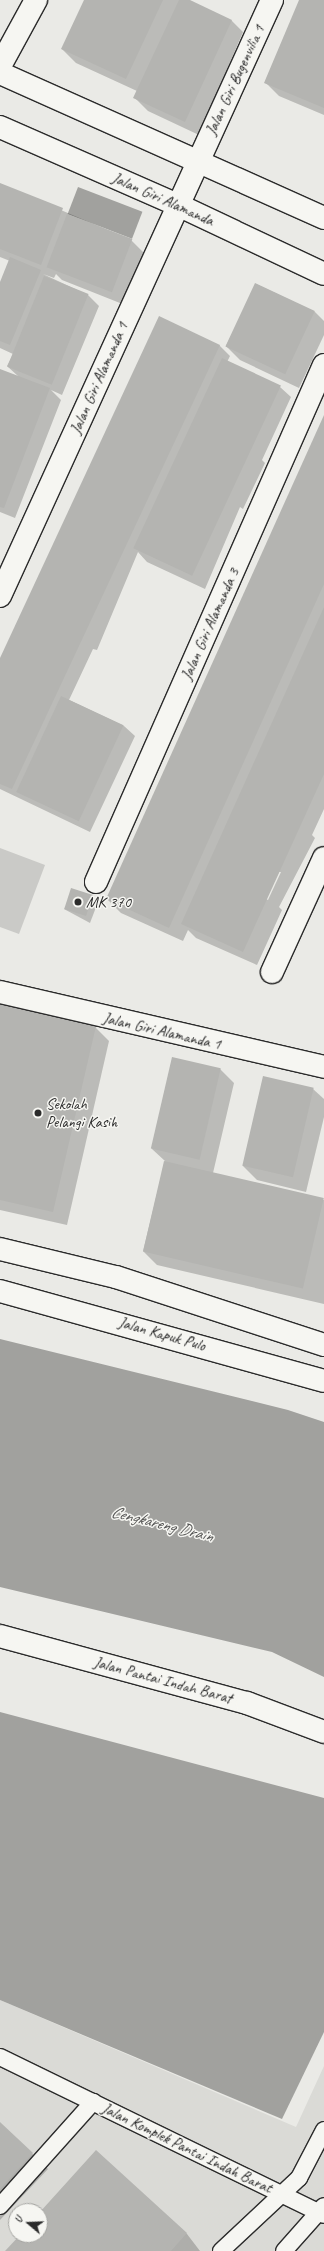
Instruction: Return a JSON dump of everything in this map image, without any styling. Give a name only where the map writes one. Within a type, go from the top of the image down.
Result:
[{"type":"street","points":[[0,66],[36,0]]},
{"type":"street","name":"Jalan Giri Bugenvilia 1","points":[[198,160],[272,0]]},
{"type":"street","points":[[0,73],[198,160],[324,218]]},
{"type":"street","name":"Jalan Giri Alamanda","points":[[0,127],[178,205],[324,274]]},
{"type":"street","name":"Jalan Giri Alamanda 1","points":[[0,596],[198,160]]},
{"type":"street","name":"Jalan Giri Alamanda 3","points":[[96,882],[324,365]]},
{"type":"street","points":[[272,972],[324,858]]},
{"type":"street","name":"Jalan Giri Alamanda 1","points":[[0,992],[324,1067]]},
{"type":"street","points":[[0,1249],[116,1277],[324,1344]]},
{"type":"street","name":"Jalan Kapuk Pulo","points":[[0,1291],[324,1381]]},
{"type":"street","name":"Jalan Pantai Indah Barat","points":[[0,1636],[247,1703],[324,1732]]},
{"type":"lane","name":"Jalan Komplek Pantai Indah Barat","points":[[0,2056],[281,2194],[323,2212],[284,2251]]},
{"type":"lane","name":"Jalan Komplek Pantai Indah Barat","points":[[0,2206],[93,2102]]},
{"type":"lane","name":"Jalan Komplek Pantai Indah Barat","points":[[221,2251],[299,2178],[324,2130]]},
{"type":"shaded area","points":[[0,848],[45,865],[19,934],[0,927]]},
{"type":"shaded area","points":[[0,2000],[296,2127],[324,2066],[324,2251],[0,2251]]},
{"type":"water","points":[[78,187],[142,212],[132,239],[68,214]]},
{"type":"water","name":"Cengkareng Drain","points":[[0,1339],[288,1410],[324,1422],[324,1677],[272,1652],[0,1587]]},
{"type":"water","points":[[0,1712],[324,1798],[324,2032],[282,2119],[0,2000]]},
{"type":"building","points":[[84,0],[163,0],[126,79],[61,49]]},
{"type":"building","points":[[179,0],[190,0],[232,20],[185,122],[133,98]]},
{"type":"building","points":[[299,0],[324,0],[324,108],[264,83]]},
{"type":"building","points":[[0,183],[63,208],[41,265],[0,249]]},
{"type":"building","points":[[67,214],[132,239],[112,292],[47,267]]},
{"type":"building","points":[[10,257],[41,270],[10,345],[0,341],[0,282]]},
{"type":"building","points":[[44,276],[89,294],[52,385],[7,367]]},
{"type":"building","points":[[255,283],[315,311],[285,374],[225,346]]},
{"type":"building","points":[[159,316],[220,345],[12,789],[0,784],[0,658]]},
{"type":"building","points":[[222,358],[281,385],[192,576],[133,548]]},
{"type":"building","points":[[0,369],[50,388],[4,508],[0,507]]},
{"type":"building","points":[[324,415],[324,584],[169,928],[106,899]]},
{"type":"building","points":[[324,607],[324,774],[243,952],[181,924]]},
{"type":"building","points":[[61,696],[124,725],[79,821],[16,792]]},
{"type":"building","name":"MK 370","points":[[71,888],[93,895],[86,916],[64,909]]},
{"type":"building","name":"Sekolah Pelangi Kasih","points":[[0,1004],[96,1026],[53,1212],[0,1200]]},
{"type":"building","points":[[172,1057],[221,1068],[200,1160],[151,1149]]},
{"type":"building","points":[[263,1076],[314,1088],[293,1177],[242,1166]]},
{"type":"building","points":[[164,1161],[324,1198],[303,1289],[143,1252]]},
{"type":"building","points":[[0,2122],[33,2153],[0,2189]]},
{"type":"building","points":[[96,2150],[187,2233],[171,2251],[5,2251],[12,2243],[48,2243],[48,2203]]},
{"type":"place","name":"MK 370","points":[[78,902]]},
{"type":"place","name":"Sekolah Pelangi Kasih","points":[[38,1113]]}]
